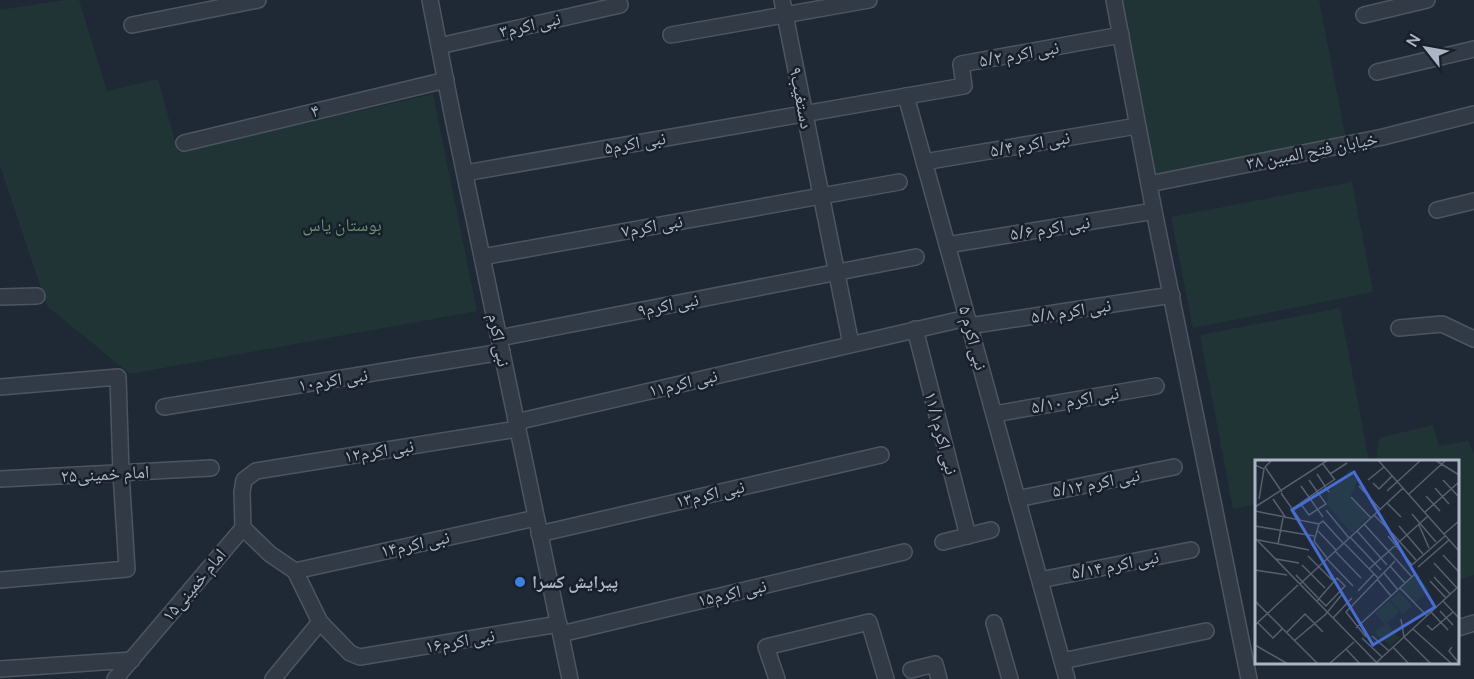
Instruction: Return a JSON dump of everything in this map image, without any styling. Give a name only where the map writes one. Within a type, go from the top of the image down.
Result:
[{"type":"street","points":[[132,26],[258,0]]},
{"type":"street","name":"نبی اکرم","points":[[430,0],[570,679]]},
{"type":"street","points":[[671,35],[783,7],[869,0]]},
{"type":"street","points":[[1114,0],[1137,126],[1249,679]]},
{"type":"street","points":[[1365,15],[1426,0]]},
{"type":"street","name":"نبی اکرم۳","points":[[440,46],[620,5]]},
{"type":"street","name":"دستغیب۹","points":[[783,7],[836,272]]},
{"type":"street","name":"نبی اکرم ۵/۲","points":[[906,96],[964,86],[961,64],[1120,35]]},
{"type":"street","points":[[1377,72],[1474,49]]},
{"type":"street","name":"۴","points":[[184,143],[446,80]]},
{"type":"street","points":[[805,113],[906,96]]},
{"type":"street","name":"نبی اکرم ۵","points":[[906,96],[1067,679]]},
{"type":"street","name":"نبی اکرم۵","points":[[465,173],[805,113]]},
{"type":"street","name":"خیابان فتح المبین ۳۸","points":[[1149,184],[1383,137],[1474,114]]},
{"type":"street","name":"نبی اکرم ۵/۴","points":[[924,162],[1137,126]]},
{"type":"street","name":"نبی اکرم۷","points":[[482,257],[899,182]]},
{"type":"street","points":[[1437,210],[1474,201]]},
{"type":"street","name":"نبی اکرم ۵/۶","points":[[947,245],[1154,211]]},
{"type":"street","name":"نبی اکرم۹","points":[[500,345],[836,272],[916,257]]},
{"type":"street","points":[[836,272],[851,344]]},
{"type":"street","name":"نبی اکرم ۵/۸","points":[[915,329],[1172,296]]},
{"type":"street","points":[[0,297],[37,297]]},
{"type":"street","points":[[1399,328],[1442,324],[1474,339]]},
{"type":"street","name":"نبی اکرم۱۱","points":[[516,426],[915,329]]},
{"type":"street","name":"نبی اکرم۱۱/۱","points":[[915,329],[968,536]]},
{"type":"street","name":"نبی اکرم۱۰","points":[[164,407],[500,345]]},
{"type":"street","points":[[0,387],[118,376],[127,569],[0,580]]},
{"type":"street","name":"نبی اکرم ۵/۱۰","points":[[994,414],[1156,386]]},
{"type":"street","name":"نبی اکرم۱۲","points":[[243,528],[244,480],[256,471],[516,426]]},
{"type":"street","name":"نبی اکرم۱۳","points":[[539,534],[881,455]]},
{"type":"street","name":"نبی اکرم ۵/۱۲","points":[[1017,499],[1174,467]]},
{"type":"street","name":"امام خمینی۲۵","points":[[0,479],[211,468]]},
{"type":"street","name":"نبی اکرم۱۴","points":[[294,571],[536,518]]},
{"type":"street","points":[[243,528],[270,554],[294,571],[320,622],[273,679]]},
{"type":"street","name":"۱۵امام خمینی","points":[[115,679],[243,528]]},
{"type":"street","points":[[943,542],[990,530]]},
{"type":"street","name":"نبی اکرم ۵/۱۴","points":[[1040,580],[1191,550]]},
{"type":"street","name":"نبی اکرم۱۵","points":[[560,629],[904,552]]},
{"type":"street","name":"نبی اکرم۱۶","points":[[320,622],[350,653],[360,657],[560,629]]},
{"type":"street","points":[[777,679],[766,647],[869,622],[886,679]]},
{"type":"street","points":[[994,623],[1010,679]]},
{"type":"street","points":[[1459,627],[1474,623]]},
{"type":"street","points":[[1062,661],[1206,631]]},
{"type":"street","points":[[0,669],[132,660]]},
{"type":"street","points":[[911,670],[935,664],[939,679]]},
{"type":"green space","name":"بوستان یاس","points":[[79,0],[107,91],[158,79],[178,152],[433,94],[477,311],[130,374],[47,306],[0,166],[0,10]]},
{"type":"green space","points":[[1111,0],[1319,0],[1346,139],[1152,177]]},
{"type":"green space","points":[[1352,182],[1373,292],[1193,328],[1171,217]]},
{"type":"green space","points":[[1340,308],[1369,460],[1255,460],[1255,504],[1233,509],[1200,335]]},
{"type":"green space","points":[[1433,425],[1439,446],[1468,441],[1474,454],[1474,575],[1459,580],[1459,460],[1376,460],[1379,438]]},
{"type":"place","name":"پیرایش کسرا","points":[[520,582]]}]
